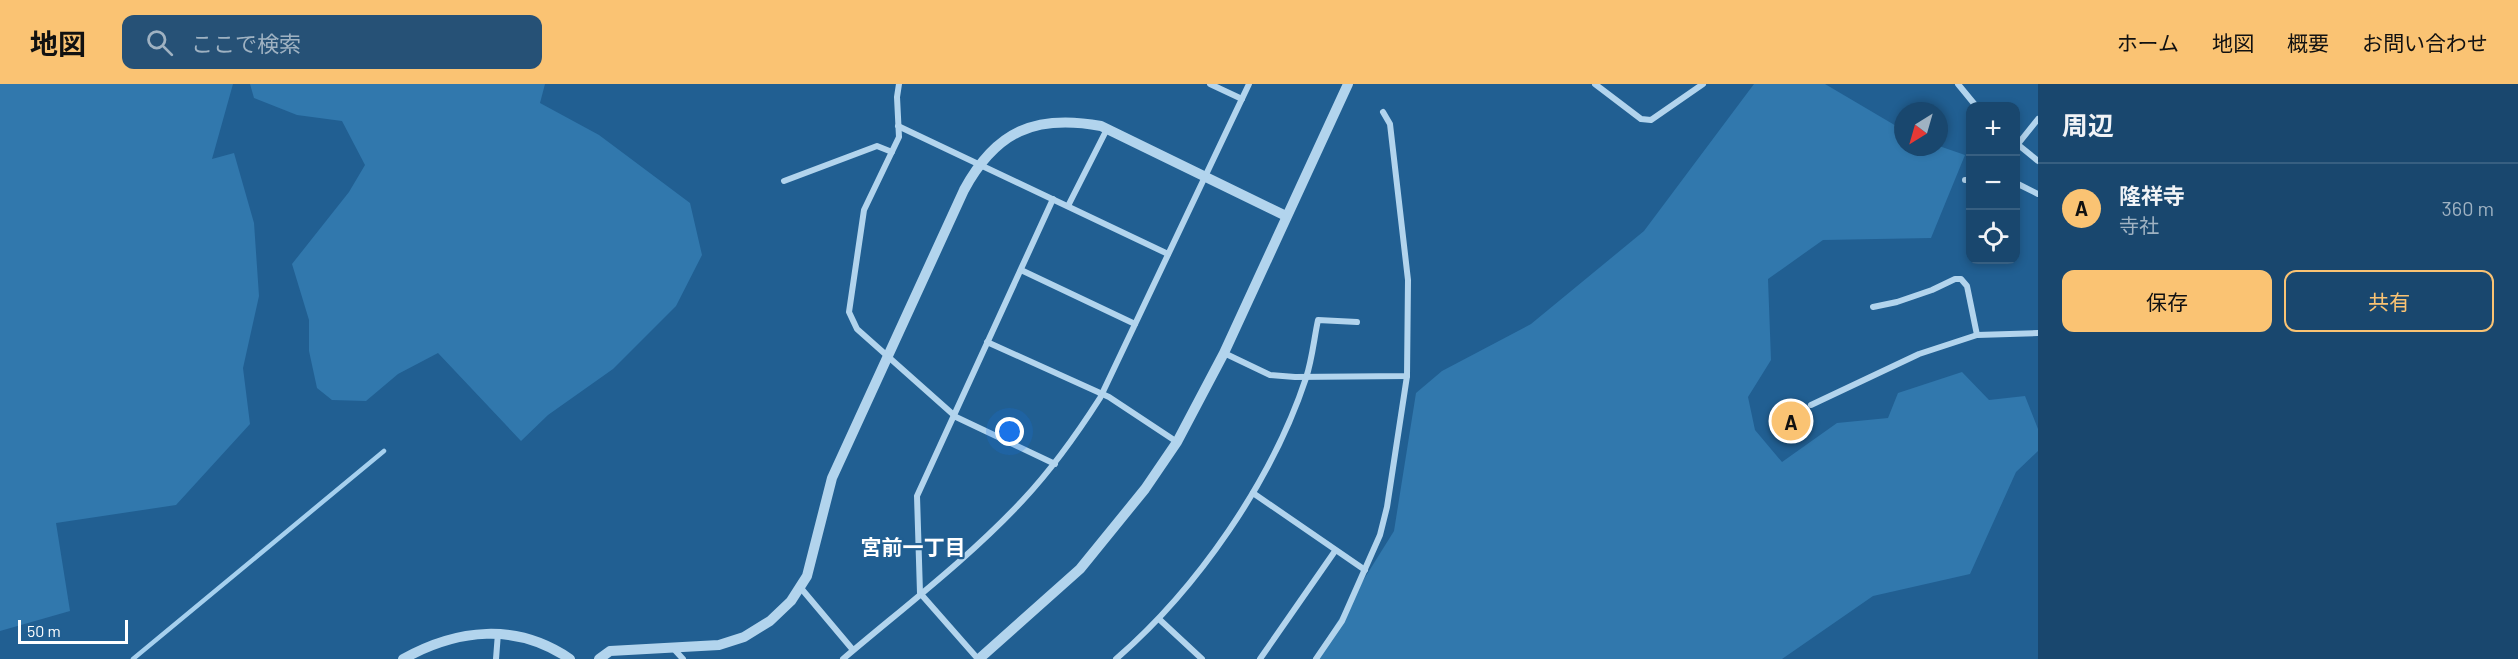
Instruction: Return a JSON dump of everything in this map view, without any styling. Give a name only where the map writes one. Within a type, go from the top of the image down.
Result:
[{"type":"street","points":[[899,84],[897,98],[899,137],[864,210],[849,312],[857,329],[954,415],[1055,464]]},
{"type":"street","points":[[1210,84],[1242,99]]},
{"type":"street","points":[[843,659],[1023,501],[1080,430],[1102,394],[1249,84]]},
{"type":"street","points":[[1053,199],[917,496],[920,592],[978,659],[1080,569],[1144,489],[1177,442],[1224,353],[1348,84]]},
{"type":"street","points":[[1595,84],[1641,119],[1651,120],[1703,84]]},
{"type":"street","points":[[1958,84],[1973,102]]},
{"type":"street","points":[[1317,659],[1342,621],[1380,535],[1387,507],[1407,376],[1408,280],[1390,124],[1383,112]]},
{"type":"street","points":[[2020,140],[2038,119]]},
{"type":"street","points":[[599,659],[610,651],[719,645],[744,637],[770,621],[791,601],[807,576],[832,478],[964,190],[979,164],[1002,140],[1034,125],[1056,121],[1077,122],[1107,129],[1286,216]]},
{"type":"street","points":[[898,126],[1168,254]]},
{"type":"street","points":[[1068,206],[1107,129]]},
{"type":"street","points":[[784,181],[877,146],[892,152]]},
{"type":"street","points":[[2020,146],[2038,161]]},
{"type":"street","points":[[2020,185],[2038,195]]},
{"type":"street","points":[[1021,270],[1135,324]]},
{"type":"street","points":[[1873,307],[1906,299],[1955,279],[1961,279],[1967,286],[1977,335]]},
{"type":"street","points":[[1116,659],[1159,619],[1226,534],[1253,493],[1276,449],[1307,376],[1318,320],[1358,322]]},
{"type":"street","points":[[1810,405],[1919,354],[1977,335],[2038,333]]},
{"type":"street","points":[[987,342],[1102,394],[1177,442]]},
{"type":"street","points":[[1224,353],[1270,375],[1296,377],[1407,376]]},
{"type":"street","points":[[1253,493],[1365,570]]},
{"type":"street","points":[[1260,659],[1335,551]]},
{"type":"street","points":[[800,587],[854,650]]},
{"type":"street","points":[[1159,619],[1202,659]]},
{"type":"street","points":[[403,659],[448,638],[477,633],[498,633],[544,645],[570,659]]},
{"type":"street","points":[[496,659],[498,633]]},
{"type":"street","points":[[673,647],[684,659]]},
{"type":"shaded area","points":[[0,84],[233,84],[212,159],[234,153],[254,223],[259,296],[243,368],[250,424],[176,505],[56,523],[70,611],[0,631]]},
{"type":"shaded area","points":[[250,84],[545,84],[540,103],[599,135],[690,203],[702,255],[676,306],[613,369],[548,415],[521,441],[438,353],[398,374],[366,401],[332,400],[317,388],[309,351],[309,320],[292,264],[349,192],[365,165],[342,121],[297,115],[254,98]]},
{"type":"shaded area","points":[[1754,84],[1825,84],[1894,125],[1894,156],[1948,156],[1948,149],[1965,155],[1931,238],[1823,240],[1768,279],[1771,360],[1748,397],[1755,430],[1782,462],[1837,423],[1888,418],[1898,393],[1962,372],[1989,400],[2025,396],[2038,429],[2038,451],[2016,472],[1970,574],[1873,596],[1782,659],[1314,659],[1394,531],[1416,393],[1442,371],[1531,324],[1644,231]]},
{"type":"waterway","points":[[133,659],[384,451]]},
{"type":"place","name":"隆祥寺","points":[[1791,421]]},
{"type":"district","name":"宮前一丁目","points":[[913,546]]}]
